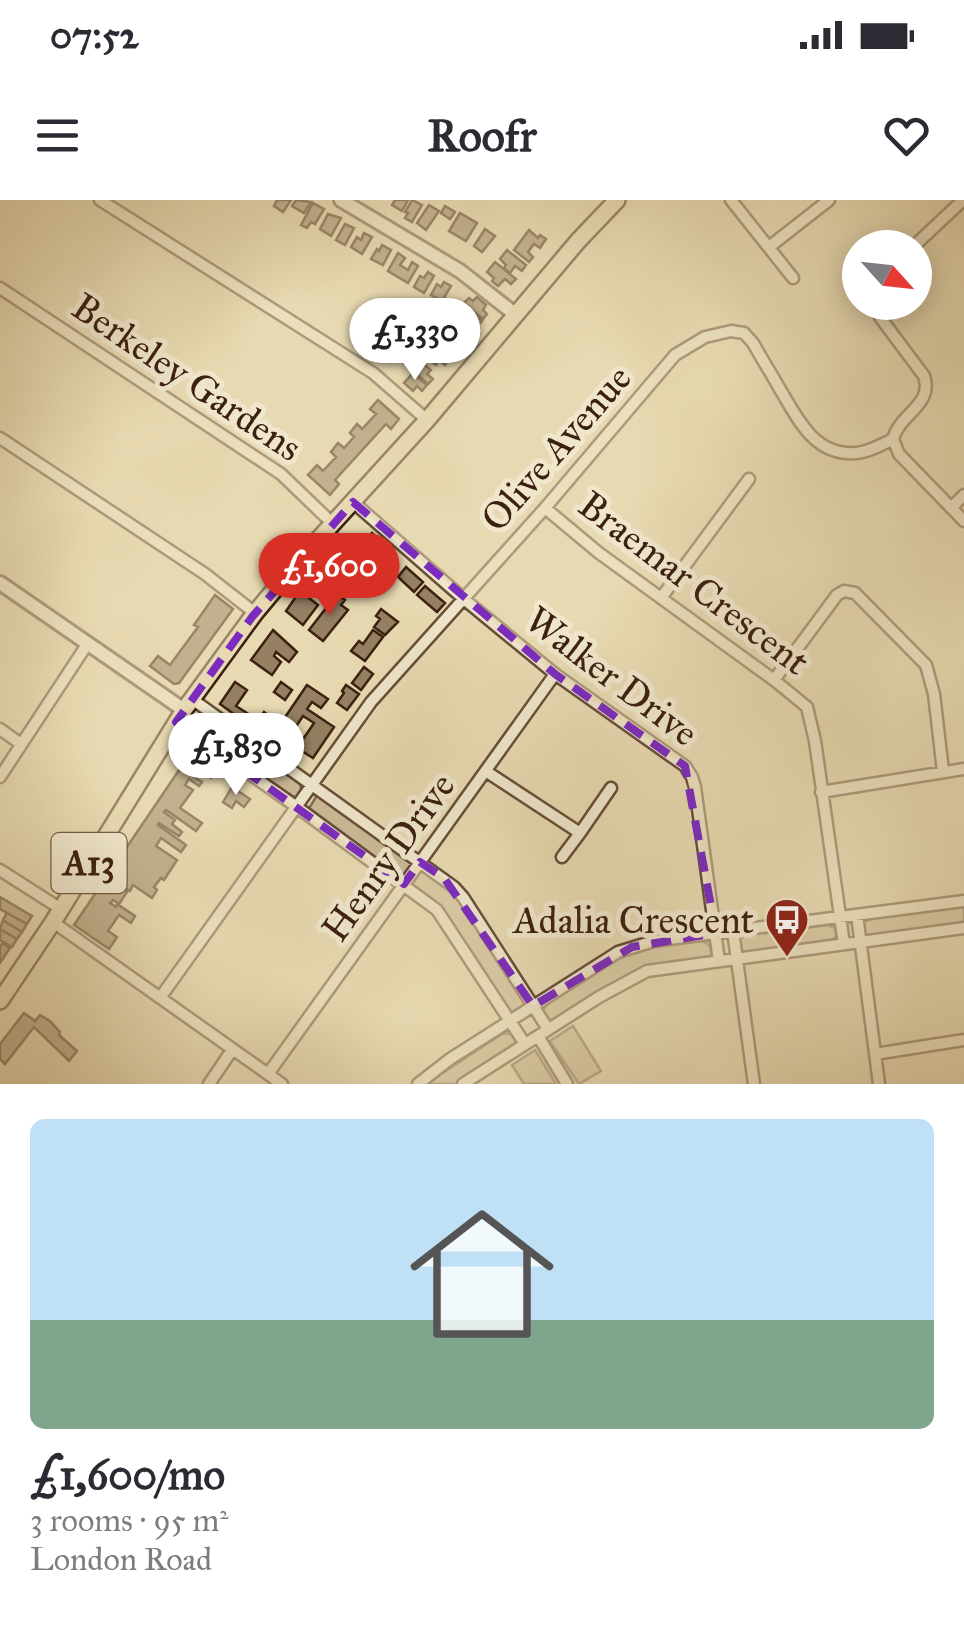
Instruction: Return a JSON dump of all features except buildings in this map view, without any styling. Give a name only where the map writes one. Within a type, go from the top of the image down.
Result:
[{"type":"main road","name":"A13","points":[[0,1002],[184,711],[255,613],[617,200]]},
{"type":"street","points":[[100,200],[373,372],[427,420]]},
{"type":"street","points":[[341,200],[460,272],[516,315]]},
{"type":"street","points":[[732,200],[793,278]]},
{"type":"street","points":[[769,247],[828,200]]},
{"type":"street","points":[[932,230],[963,201]]},
{"type":"street","name":"Berkeley Gardens","points":[[0,288],[281,474],[333,524]]},
{"type":"street","points":[[882,320],[927,384],[926,396],[899,425],[893,440],[896,450],[964,521]]},
{"type":"street","name":"Olive Avenue","points":[[160,998],[386,683],[464,600],[675,355],[714,334],[736,330],[748,337],[803,428],[822,445],[853,453],[893,440]]},
{"type":"street","points":[[0,438],[205,574],[255,613]]},
{"type":"street","points":[[660,598],[749,479]]},
{"type":"street","points":[[951,508],[964,495]]},
{"type":"street","name":"Walker Drive","points":[[353,502],[555,674],[674,756],[692,777],[720,961]]},
{"type":"street","name":"Braemar Crescent","points":[[545,508],[598,553],[802,701],[811,715],[844,944]]},
{"type":"street","points":[[0,583],[184,711],[298,807],[437,910],[525,1044]]},
{"type":"street","points":[[774,680],[837,595],[854,593],[926,665],[934,694],[943,771]]},
{"type":"street","points":[[0,777],[88,643]]},
{"type":"street","name":"Henry Drive","points":[[268,1074],[555,674]]},
{"type":"street","points":[[184,711],[312,784],[444,878],[463,897],[533,1006],[567,1084]]},
{"type":"street","points":[[0,729],[22,744]]},
{"type":"street","points":[[821,792],[964,768]]},
{"type":"street","points":[[486,772],[580,833]]},
{"type":"street","points":[[562,857],[611,788]]},
{"type":"street","points":[[0,870],[160,998],[282,1084]]},
{"type":"street","points":[[418,1084],[510,1020],[632,946],[964,901]]},
{"type":"street","points":[[857,915],[879,1084]]},
{"type":"street","points":[[463,1084],[647,971],[964,928]]},
{"type":"street","points":[[733,931],[754,1084]]},
{"type":"street","points":[[875,1054],[964,1040]]},
{"type":"street","points":[[209,1084],[232,1050]]},
{"type":"highlighted area","points":[[353,502],[555,674],[685,766],[716,933],[632,947],[533,1006],[444,878],[420,862],[404,884],[176,722],[252,617]]},
{"type":"shaded area","points":[[254,751],[300,784],[299,797],[288,797],[243,765]]},
{"type":"shaded area","points":[[319,792],[453,887],[533,1007],[511,1021],[438,910],[308,810]]},
{"type":"shaded area","points":[[964,906],[964,925],[871,938],[864,932],[863,923],[872,917]]},
{"type":"shaded area","points":[[826,924],[836,930],[830,943],[745,953],[740,950],[740,939],[745,935]]},
{"type":"shaded area","points":[[702,941],[711,950],[706,960],[650,967],[557,1021],[543,1013],[548,1004],[595,972],[633,953]]},
{"type":"shaded area","points":[[573,1026],[601,1071],[579,1084],[550,1041]]},
{"type":"shaded area","points":[[502,1034],[515,1037],[514,1048],[459,1084],[426,1084]]},
{"type":"shaded area","points":[[535,1050],[556,1084],[524,1084],[512,1065]]},
{"type":"place","name":"Adalia Crescent","points":[[787,958]]}]
